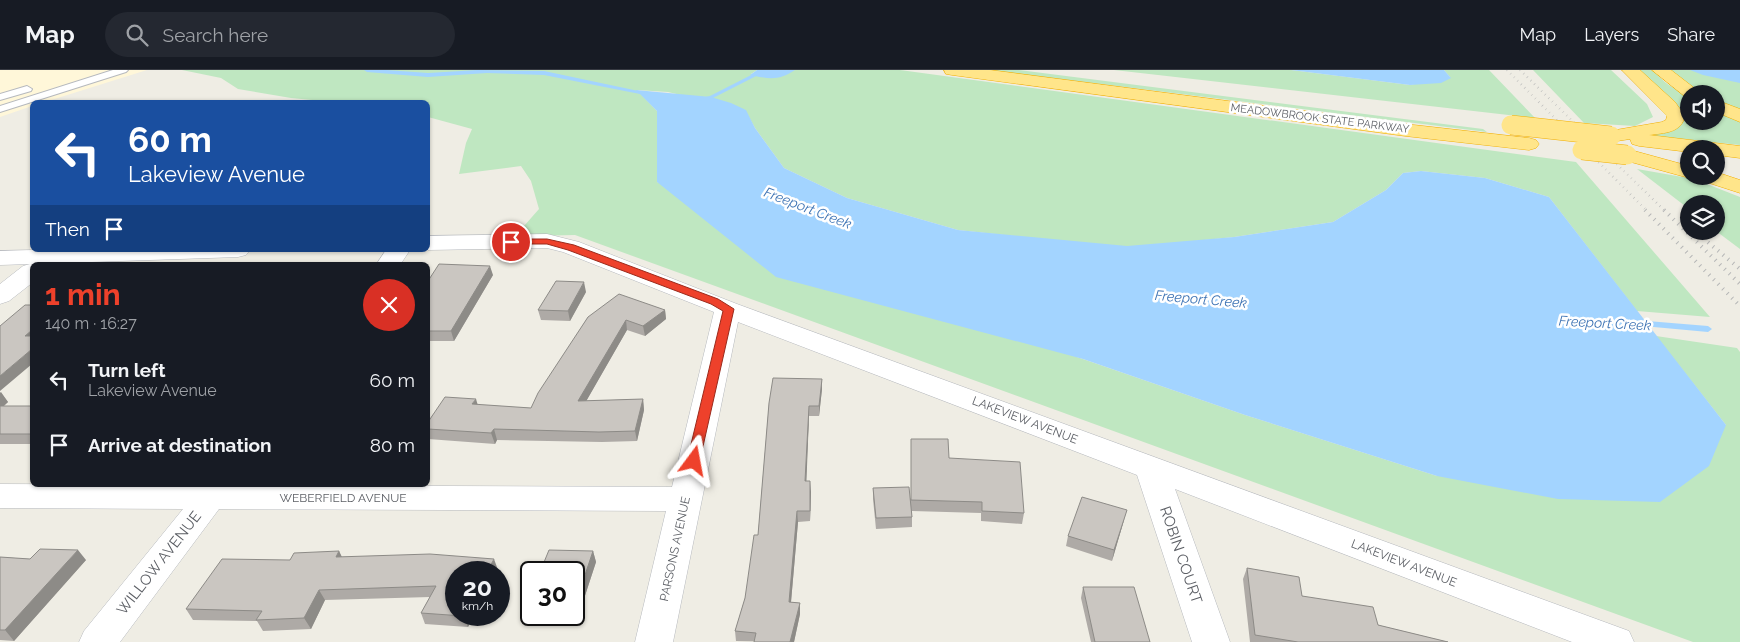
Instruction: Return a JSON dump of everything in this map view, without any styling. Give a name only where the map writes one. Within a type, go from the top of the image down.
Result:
[{"type":"highway","name":"MEADOWBROOK STATE PARKWAY","points":[[952,70],[1405,130],[1680,161]]},
{"type":"highway","name":"MEADOWBROOK STATE PARKWAY","points":[[1072,70],[1320,102]]},
{"type":"highway","points":[[1611,136],[1666,127],[1674,123],[1676,116],[1669,106],[1630,70]]},
{"type":"highway","points":[[1660,70],[1681,85]]},
{"type":"highway","points":[[1725,109],[1740,116]]},
{"type":"highway","points":[[1502,124],[1680,145]]},
{"type":"highway","points":[[1725,150],[1740,152]]},
{"type":"highway","points":[[1627,155],[1680,170]]},
{"type":"highway","points":[[1725,166],[1740,167]]},
{"type":"highway","points":[[1725,182],[1740,187]]},
{"type":"street","name":"LAKEVIEW AVENUE","points":[[430,244],[547,241],[571,248],[728,309],[1615,642]]},
{"type":"street","points":[[0,258],[46,261],[203,252]]},
{"type":"street","points":[[0,296],[30,273]]},
{"type":"street","name":"PARSONS AVENUE","points":[[654,642],[728,309]]},
{"type":"street","name":"ROBIN COURT","points":[[1151,468],[1211,642]]},
{"type":"street","name":"WEBERFIELD AVENUE","points":[[0,496],[215,491],[685,499]]},
{"type":"street","name":"WILLOW AVENUE","points":[[98,642],[215,491]]},
{"type":"lane","points":[[0,97],[91,70]]},
{"type":"lane","points":[[0,109],[123,70]]},
{"type":"shaded area","points":[[0,70],[147,70],[51,100],[30,100],[30,107],[0,117]]},
{"type":"green space","points":[[182,70],[757,70],[751,74],[795,70],[900,70],[1576,162],[1710,317],[1637,311],[1549,197],[1485,178],[1421,171],[1403,173],[1386,190],[1333,222],[1234,237],[1127,248],[958,230],[847,198],[784,168],[755,128],[745,110],[668,92],[637,90],[657,111],[657,182],[1077,357],[1245,415],[1437,476],[1726,425],[1656,336],[1737,348],[1740,352],[1740,642],[1693,642],[575,235],[530,236],[524,226],[539,209],[531,181],[521,166],[459,174],[466,143],[472,129],[430,118],[430,100],[312,100],[291,98],[238,89],[221,78]]},
{"type":"green space","points":[[987,70],[1019,70],[1483,129],[1487,132]]},
{"type":"green space","points":[[1114,70],[1291,70],[1410,85],[1450,77],[1444,70],[1489,70],[1535,118]]},
{"type":"green space","points":[[1533,70],[1611,70],[1647,104],[1653,117],[1635,126],[1584,123]]},
{"type":"green space","points":[[1637,70],[1652,70],[1666,83],[1680,92],[1680,113]]},
{"type":"green space","points":[[1668,70],[1740,70],[1740,112],[1725,106],[1725,85],[1688,85]]},
{"type":"green space","points":[[1725,115],[1740,121],[1740,145],[1725,143],[1725,140],[1692,140],[1644,135],[1667,132],[1680,126],[1680,130],[1725,130]]},
{"type":"green space","points":[[1637,169],[1680,177],[1680,185],[1709,185],[1740,197],[1740,249],[1725,238],[1725,195],[1680,195],[1680,202]]},
{"type":"water","points":[[757,70],[795,70],[784,76],[774,78],[750,75]]},
{"type":"water","points":[[1291,70],[1444,70],[1451,78],[1441,83],[1410,85]]},
{"type":"water","points":[[1690,70],[1740,70],[1740,83],[1703,75]]},
{"type":"water","points":[[636,90],[711,97],[731,103],[746,110],[755,128],[784,168],[847,198],[958,230],[1127,246],[1234,237],[1333,222],[1386,190],[1403,173],[1421,171],[1485,178],[1549,197],[1726,425],[1709,466],[1660,502],[1558,499],[1437,476],[1245,415],[1083,359],[776,277],[657,182],[657,111]]},
{"type":"building","points":[[439,264],[490,266],[451,331],[430,331],[430,278]]},
{"type":"building","points":[[556,281],[584,282],[568,311],[538,310]]},
{"type":"building","points":[[619,294],[665,310],[643,326],[626,320],[578,401],[643,399],[635,431],[599,432],[494,429],[491,433],[430,429],[430,419],[445,397],[476,399],[472,404],[531,408],[538,393],[588,317]]},
{"type":"building","points":[[25,305],[30,305],[30,332],[25,336],[30,336],[30,351],[0,376],[0,326]]},
{"type":"building","points":[[773,378],[822,379],[819,406],[809,406],[805,481],[810,481],[810,511],[797,511],[789,602],[800,603],[790,642],[754,642],[756,633],[735,631],[745,598],[754,535],[758,535],[769,403]]},
{"type":"building","points":[[0,406],[30,406],[30,434],[0,434]]},
{"type":"building","points":[[911,439],[948,439],[949,458],[1020,462],[1024,513],[982,511],[982,502],[911,500]]},
{"type":"building","points":[[909,487],[912,517],[876,518],[873,488]]},
{"type":"building","points":[[1082,497],[1127,510],[1114,550],[1068,536]]},
{"type":"building","points":[[40,549],[78,550],[5,630],[0,630],[0,557],[30,559]]},
{"type":"building","points":[[549,550],[593,551],[585,575],[585,561],[544,561]]},
{"type":"building","points":[[339,551],[336,557],[430,554],[494,559],[493,561],[445,561],[445,615],[421,613],[436,586],[319,590],[304,618],[256,620],[262,611],[186,609],[222,559],[290,560],[294,553]]},
{"type":"building","points":[[1247,568],[1299,577],[1302,596],[1373,607],[1378,625],[1448,642],[1298,642],[1255,635]]},
{"type":"building","points":[[1083,587],[1134,587],[1150,642],[1095,642]]},
{"type":"waterway","points":[[367,70],[428,75],[487,71],[544,73],[645,93]]},
{"type":"waterway","points":[[699,99],[711,97],[765,70]]},
{"type":"waterway","name":"Freeport Creek","points":[[1635,323],[1708,329]]},
{"type":"railway","points":[[1507,70],[1647,211]]},
{"type":"railway","points":[[1520,70],[1665,211]]},
{"type":"railway","points":[[1645,210],[1740,306]]},
{"type":"railway","points":[[1664,210],[1740,284]]},
{"type":"railway","points":[[1705,240],[1740,269]]},
{"type":"route","points":[[511,242],[547,241],[571,248],[728,309],[694,461]]}]
